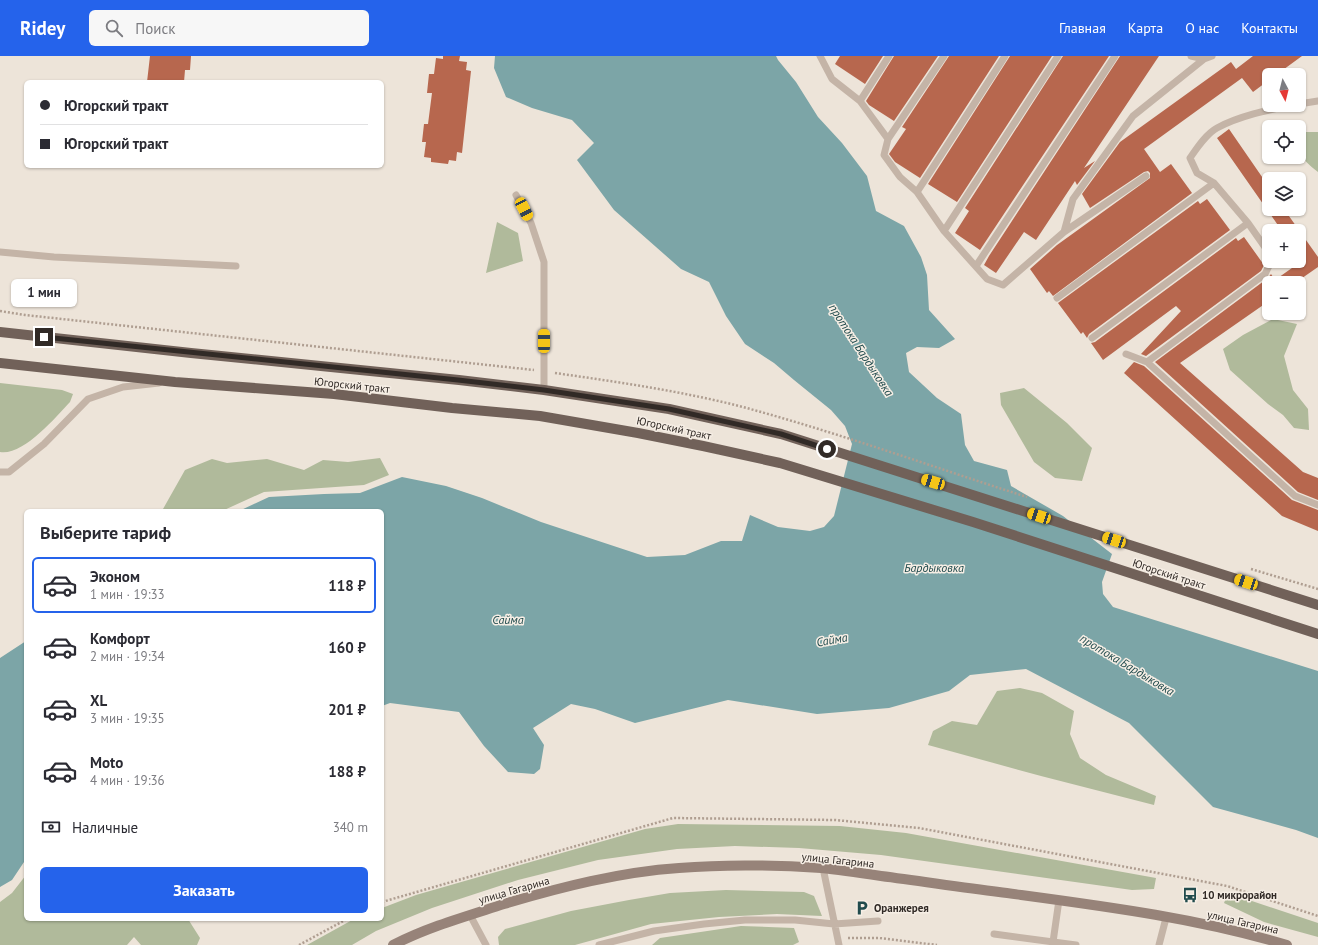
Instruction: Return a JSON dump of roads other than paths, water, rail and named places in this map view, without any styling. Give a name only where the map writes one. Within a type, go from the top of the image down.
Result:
[{"type":"main road","name":"Югорский тракт","points":[[0,332],[458,380],[544,390],[669,409],[781,434],[1318,605]]},
{"type":"main road","name":"Югорский тракт","points":[[0,362],[175,382],[334,394],[452,408],[540,416],[646,434],[780,463],[973,522],[1318,634]]},
{"type":"main road","name":"улица Гагарина","points":[[392,945],[470,915],[572,886],[622,875],[679,868],[749,866],[823,868],[1058,900],[1166,918],[1262,938],[1287,945]]},
{"type":"lane","points":[[820,56],[832,79],[860,101],[888,139]]},
{"type":"lane","points":[[824,63],[829,56]]},
{"type":"lane","points":[[860,101],[889,56]]},
{"type":"lane","points":[[944,56],[888,139],[884,155],[900,177],[917,192],[944,231],[987,279],[1003,285],[1064,232],[1146,176]]},
{"type":"lane","points":[[917,192],[1005,56]]},
{"type":"lane","points":[[944,231],[1058,56]]},
{"type":"lane","points":[[976,266],[1115,56]]},
{"type":"lane","points":[[1191,56],[1204,59]]},
{"type":"lane","points":[[1064,232],[1073,199],[1133,116],[1204,59],[1212,56]]},
{"type":"lane","points":[[1306,103],[1318,101]]},
{"type":"lane","points":[[1262,112],[1216,128],[1199,145],[1190,158],[1196,172],[1214,183],[1248,223],[1262,243]]},
{"type":"lane","points":[[1057,298],[1214,183]]},
{"type":"lane","points":[[516,195],[531,223],[544,262],[544,390]]},
{"type":"lane","points":[[1092,338],[1248,223]]},
{"type":"lane","points":[[0,252],[54,257],[236,266]]},
{"type":"lane","points":[[1147,362],[1265,274],[1268,268]]},
{"type":"lane","points":[[1126,354],[1147,362],[1295,496],[1318,505]]},
{"type":"lane","points":[[0,472],[9,472],[38,449],[88,399],[123,387],[175,382]]},
{"type":"lane","points":[[823,868],[838,941]]},
{"type":"lane","points":[[1053,942],[1058,900]]},
{"type":"lane","points":[[470,915],[486,945]]},
{"type":"lane","points":[[1159,945],[1166,918]]},
{"type":"lane","points":[[599,945],[654,932],[704,924],[745,920],[795,920],[834,924],[878,921]]},
{"type":"lane","points":[[994,934],[1076,945]]},
{"type":"water","name":"Бардыковка","points":[[495,56],[776,56],[796,82],[818,117],[842,143],[867,176],[876,211],[904,226],[921,257],[927,275],[929,310],[955,339],[939,348],[917,347],[906,353],[909,372],[937,398],[961,414],[965,445],[974,461],[1007,470],[1011,486],[1063,516],[1112,554],[1102,582],[1103,594],[1113,607],[1318,671],[1318,838],[1296,830],[1213,807],[1129,723],[1026,669],[970,675],[949,691],[889,708],[817,714],[728,700],[635,723],[595,709],[571,704],[533,728],[544,745],[540,769],[534,774],[508,772],[484,746],[459,712],[390,703],[384,705],[384,509],[243,509],[269,497],[360,493],[402,477],[446,486],[482,498],[541,522],[647,557],[685,555],[721,541],[742,541],[750,515],[778,527],[810,531],[824,527],[834,516],[852,444],[845,426],[831,410],[774,363],[745,344],[726,316],[709,282],[681,269],[614,210],[577,160],[594,143],[572,120],[532,108],[506,97],[494,68]]},
{"type":"water","points":[[24,642],[24,862],[12,880],[0,887],[0,658]]},
{"type":"place","name":"10 микрорайон","points":[[1190,895]]},
{"type":"place","name":"Оранжерея","points":[[862,908]]},
{"type":"water label","name":"протока Бардыковка","points":[[861,350]]},
{"type":"water label","name":"Сайма","points":[[508,620]]},
{"type":"water label","name":"Сайма","points":[[832,640]]},
{"type":"water label","name":"протока Бардыковка","points":[[1127,665]]}]
